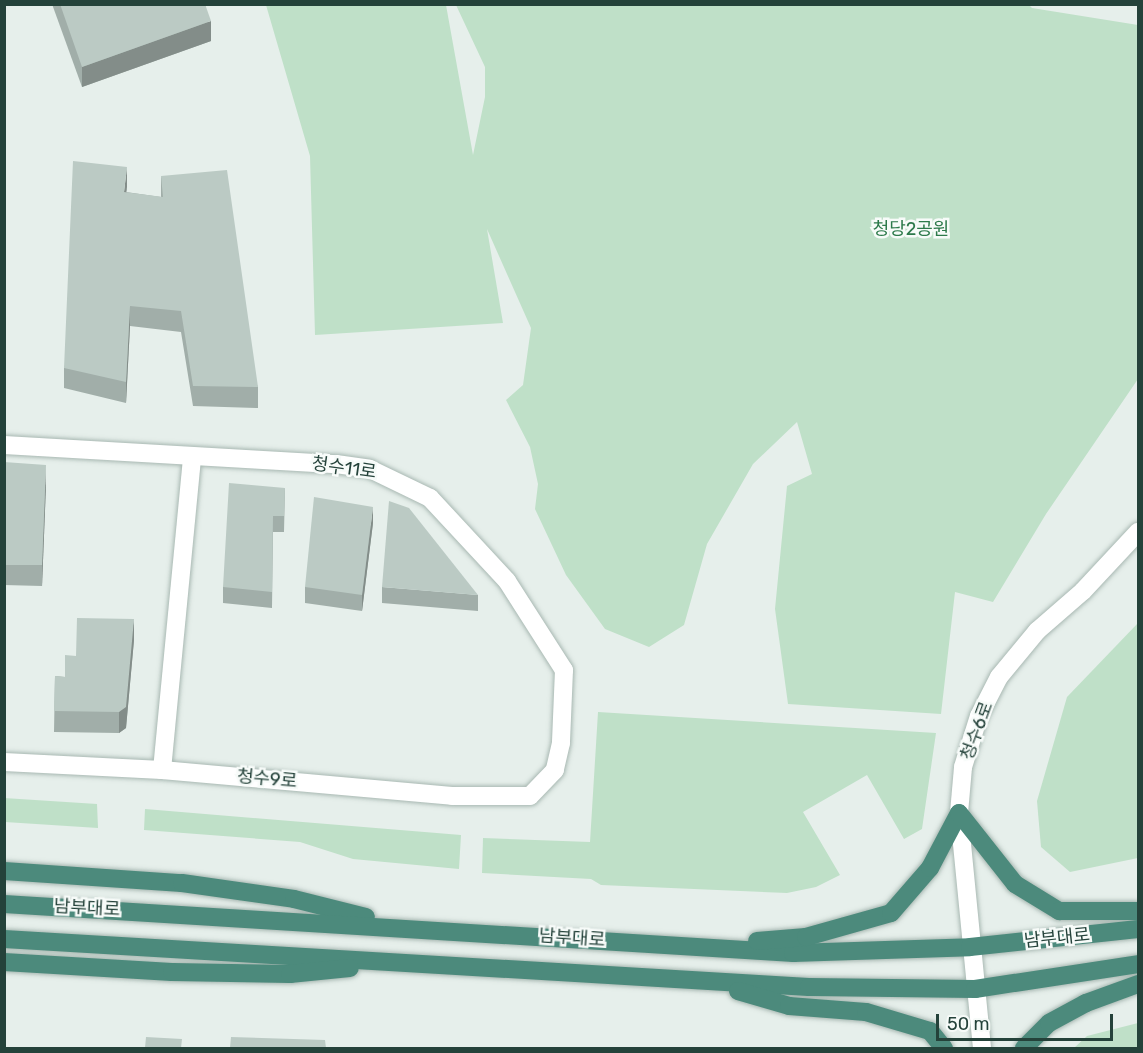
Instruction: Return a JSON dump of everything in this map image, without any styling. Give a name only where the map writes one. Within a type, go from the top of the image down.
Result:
[{"type":"highway","points":[[699,946],[806,937],[891,913],[930,868],[959,813],[1015,884],[1059,911],[1138,911]]},
{"type":"highway","points":[[4,871],[182,883],[294,899],[411,928]]},
{"type":"highway","name":"남부대로","points":[[4,904],[792,952],[970,947],[1138,929]]},
{"type":"highway","name":"남부대로","points":[[4,939],[710,983],[975,988],[1138,964]]},
{"type":"highway","points":[[4,962],[172,972],[290,974],[409,963]]},
{"type":"highway","points":[[710,983],[789,1006],[866,1012],[930,1031],[944,1048]]},
{"type":"highway","points":[[1024,1048],[1049,1023],[1086,1002],[1138,984]]},
{"type":"street","name":"청수11로","points":[[4,445],[370,469],[430,498],[507,581],[564,670],[561,742],[555,770],[530,796]]},
{"type":"street","points":[[162,770],[192,457]]},
{"type":"street","name":"청수6로","points":[[975,988],[959,813],[963,766],[979,716],[999,678],[1037,631],[1083,591],[1138,532]]},
{"type":"street","name":"청수9로","points":[[4,762],[162,770],[452,795],[530,796]]},
{"type":"street","points":[[975,988],[982,1048]]},
{"type":"green space","name":"청당2공원","points":[[266,5],[446,5],[473,155],[485,97],[485,67],[456,5],[1029,5],[1032,8],[1138,25],[1138,379],[1046,514],[993,602],[955,592],[941,714],[788,704],[775,609],[787,486],[812,474],[797,422],[753,464],[707,544],[684,625],[649,647],[605,629],[566,575],[535,509],[538,484],[530,447],[506,400],[523,385],[531,328],[487,229],[503,323],[315,335],[310,156]]},
{"type":"green space","points":[[1138,623],[1138,858],[1070,872],[1041,847],[1037,801],[1067,697]]},
{"type":"green space","points":[[598,712],[936,733],[922,829],[904,839],[867,775],[803,812],[840,875],[816,887],[787,893],[601,885],[591,879],[482,873],[483,838],[590,842]]},
{"type":"green space","points":[[4,798],[97,804],[98,828],[5,822]]},
{"type":"green space","points":[[145,809],[461,835],[459,869],[353,859],[300,842],[144,830]]},
{"type":"green space","points":[[1138,1023],[1138,1048],[1074,1048],[1087,1036]]},
{"type":"building","points":[[60,4],[205,4],[211,21],[82,67]]},
{"type":"building","points":[[73,161],[127,167],[124,192],[163,197],[161,176],[227,170],[258,387],[193,386],[181,311],[130,306],[126,382],[64,368]]},
{"type":"building","points":[[4,462],[46,465],[42,565],[4,565]]},
{"type":"building","points":[[229,483],[285,488],[284,516],[273,516],[272,592],[223,587]]},
{"type":"building","points":[[314,497],[373,507],[362,595],[305,587]]},
{"type":"building","points":[[389,501],[409,508],[478,595],[382,587]]},
{"type":"building","points":[[77,618],[134,619],[126,707],[119,712],[54,711],[55,676],[65,677],[65,655],[76,656]]},
{"type":"building","points":[[146,1037],[182,1039],[181,1048],[145,1048]]},
{"type":"building","points":[[231,1037],[325,1040],[326,1048],[230,1048]]}]
